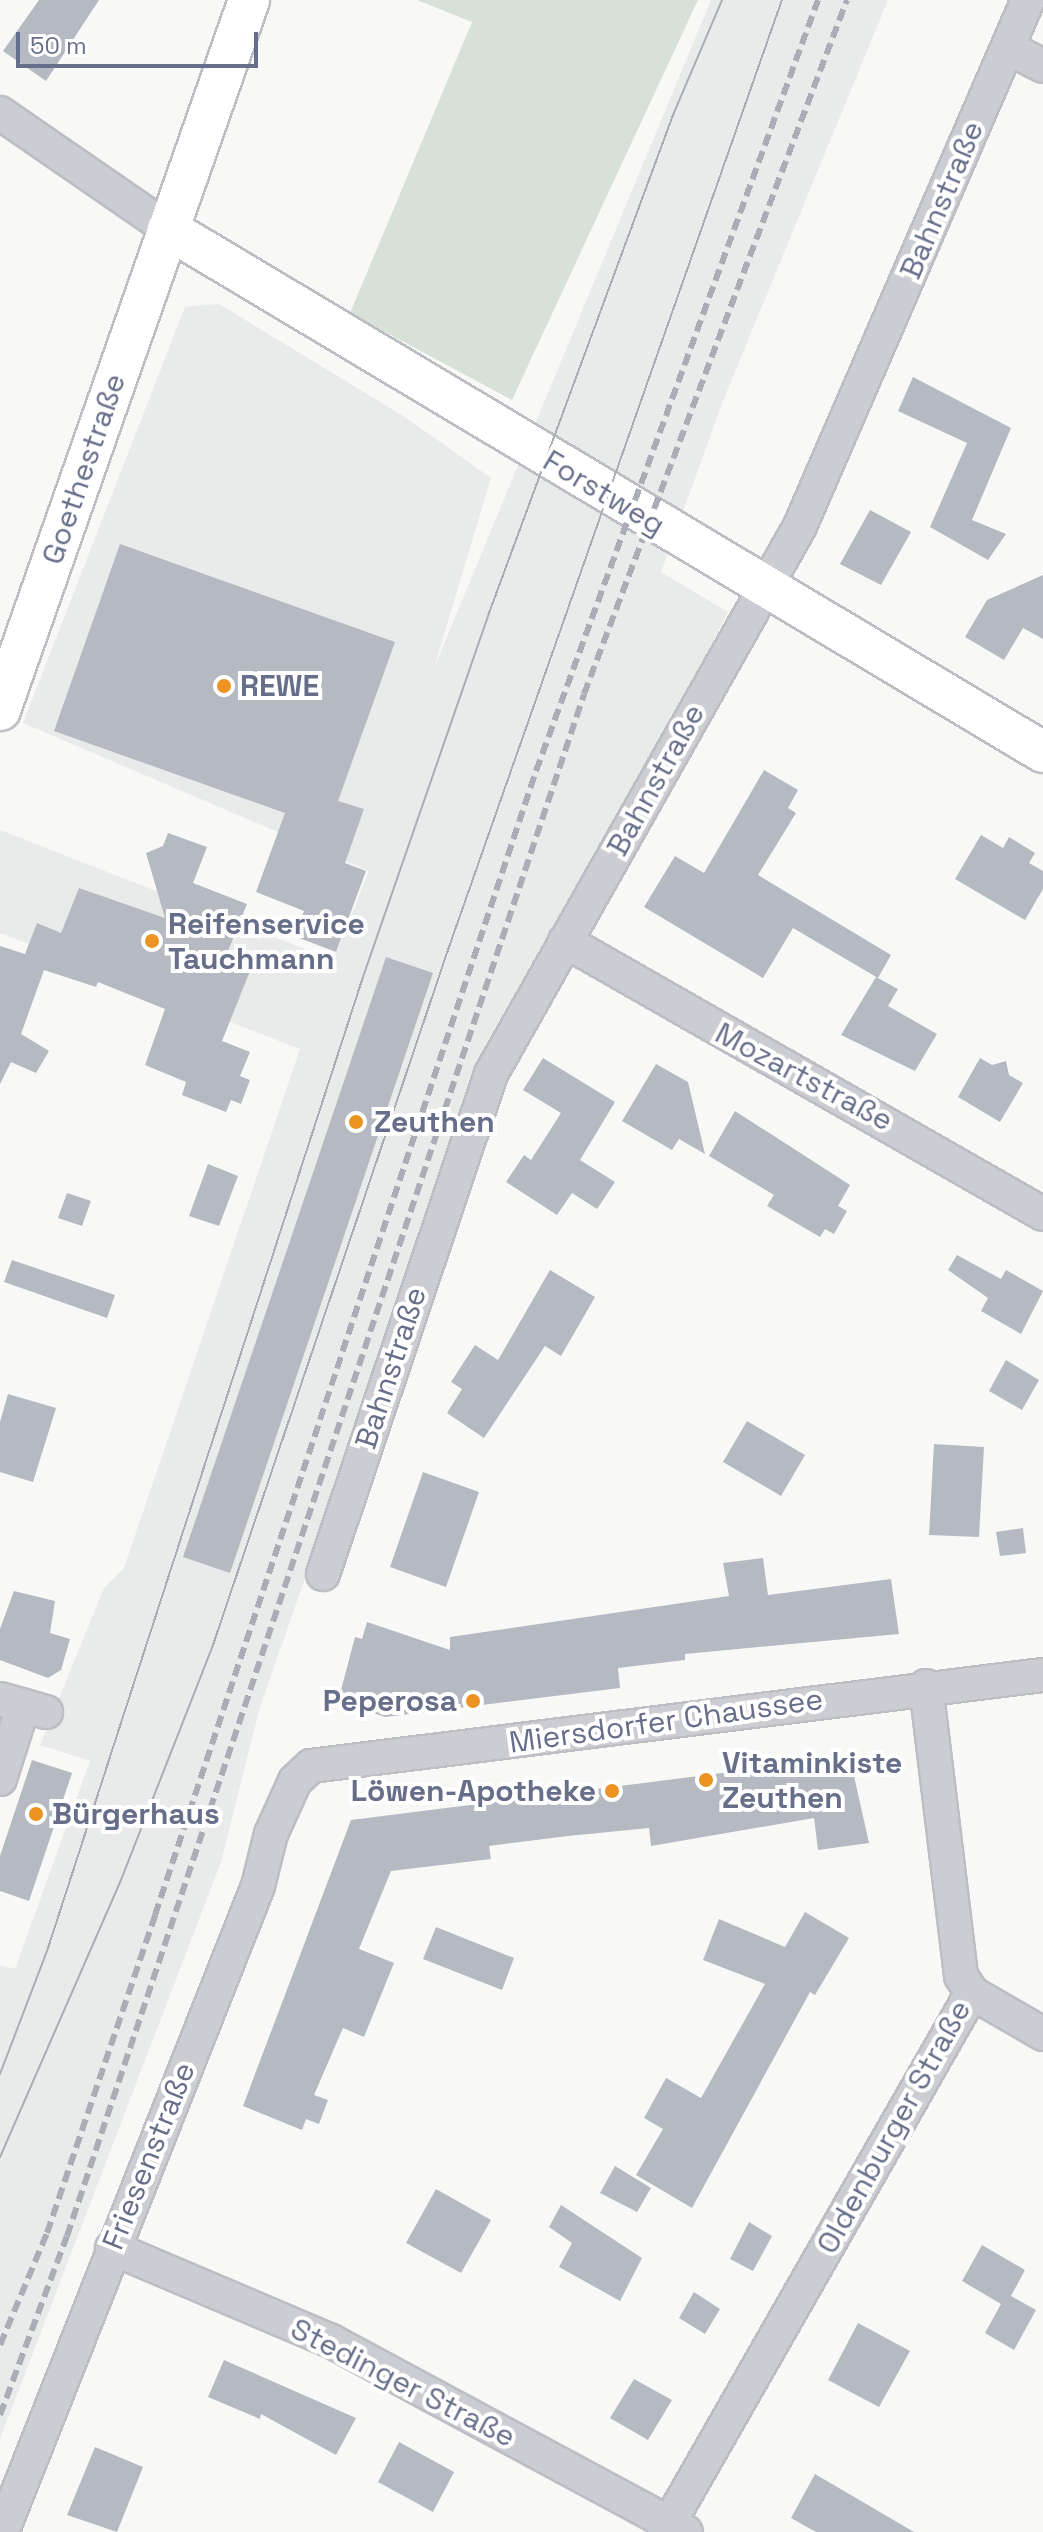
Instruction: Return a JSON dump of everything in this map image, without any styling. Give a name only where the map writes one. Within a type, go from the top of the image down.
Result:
[{"type":"main road","name":"Goethestraße","points":[[0,710],[249,0]]},
{"type":"main road","name":"Forstweg","points":[[168,229],[1043,752]]},
{"type":"street","name":"Bahnstraße","points":[[323,1574],[478,1105],[565,941],[800,526],[1028,0]]},
{"type":"street","points":[[1008,48],[1043,66]]},
{"type":"street","points":[[0,113],[168,229]]},
{"type":"street","name":"Mozartstraße","points":[[565,941],[810,1085],[901,1129],[1043,1214]]},
{"type":"street","name":"Miersdorfer Chaussee","points":[[295,1781],[311,1766],[352,1758],[926,1686],[1043,1675]]},
{"type":"street","name":"Oldenburger Straße","points":[[673,2529],[972,1993],[961,1976],[926,1686]]},
{"type":"street","points":[[0,1779],[23,1706]]},
{"type":"street","name":"Friesenstraße","points":[[2,2532],[295,1781]]},
{"type":"street","points":[[972,1993],[1043,2034]]},
{"type":"street","name":"Stedinger Straße","points":[[112,2248],[331,2341],[673,2529]]},
{"type":"shaded area","points":[[417,0],[698,0],[512,400],[350,313],[472,22]]},
{"type":"shaded area","points":[[711,0],[888,0],[723,401],[661,572],[728,612],[626,818],[473,1099],[260,1707],[221,1862],[0,2439],[0,1965],[15,1969],[90,1761],[40,1745],[104,1588],[124,1568],[300,1049],[0,933],[0,830],[333,960],[369,871],[23,723],[185,307],[219,304],[405,417],[491,478],[434,668]]},
{"type":"building","points":[[39,0],[99,0],[46,81],[3,51]]},
{"type":"building","points":[[913,377],[1011,428],[972,520],[1006,534],[988,560],[930,527],[967,443],[898,411]]},
{"type":"building","points":[[870,510],[911,532],[881,585],[840,564]]},
{"type":"building","name":"REWE","points":[[120,544],[395,642],[338,801],[364,809],[345,863],[366,871],[336,952],[294,936],[304,911],[256,892],[285,813],[54,731]]},
{"type":"building","points":[[1043,575],[1043,639],[1023,628],[1004,660],[965,637],[987,600]]},
{"type":"building","points":[[764,770],[798,790],[788,808],[796,813],[758,875],[891,955],[878,978],[793,928],[763,978],[644,907],[675,856],[704,873]]},
{"type":"building","points":[[168,833],[207,847],[193,883],[247,904],[228,951],[254,961],[222,1041],[250,1052],[240,1076],[250,1080],[241,1104],[231,1100],[226,1112],[182,1095],[186,1082],[145,1065],[165,1009],[98,982],[96,987],[44,970],[21,1034],[49,1051],[36,1073],[11,1062],[0,1084],[0,946],[25,954],[37,923],[61,933],[79,888],[165,918],[146,853],[163,846]]},
{"type":"building","points":[[981,835],[1003,848],[1009,837],[1035,853],[1029,863],[1043,871],[1043,889],[1025,920],[955,879]]},
{"type":"building","points":[[386,957],[433,973],[230,1573],[183,1557]]},
{"type":"building","points":[[876,977],[898,989],[888,1006],[937,1034],[915,1071],[841,1035]]},
{"type":"building","points":[[543,1058],[615,1102],[580,1160],[615,1182],[597,1209],[572,1193],[557,1215],[506,1182],[524,1155],[531,1160],[561,1113],[523,1090]]},
{"type":"building","points":[[980,1058],[992,1065],[1006,1061],[1009,1075],[1023,1083],[1000,1122],[958,1097]]},
{"type":"building","points":[[656,1064],[688,1082],[705,1154],[679,1139],[672,1150],[622,1121]]},
{"type":"building","points":[[735,1111],[850,1185],[838,1206],[847,1211],[834,1234],[825,1229],[820,1237],[767,1206],[774,1195],[709,1156]]},
{"type":"building","points":[[208,1164],[238,1176],[219,1226],[189,1216]]},
{"type":"building","points":[[67,1193],[91,1201],[82,1226],[58,1218]]},
{"type":"building","points":[[957,1255],[1001,1279],[1006,1270],[1043,1291],[1021,1334],[981,1311],[988,1298],[948,1270]]},
{"type":"building","points":[[12,1260],[115,1295],[107,1318],[4,1282]]},
{"type":"building","points":[[550,1270],[595,1297],[561,1356],[545,1346],[484,1438],[447,1413],[462,1389],[451,1382],[475,1345],[498,1360]]},
{"type":"building","points":[[1006,1360],[1039,1380],[1022,1410],[989,1391]]},
{"type":"building","points":[[8,1394],[56,1408],[33,1482],[0,1472],[0,1422]]},
{"type":"building","points":[[747,1421],[805,1455],[781,1496],[723,1462]]},
{"type":"building","points":[[934,1444],[984,1447],[979,1537],[929,1535]]},
{"type":"building","points":[[423,1472],[479,1492],[446,1587],[390,1567]]},
{"type":"building","points":[[1023,1528],[1026,1553],[1000,1556],[996,1532]]},
{"type":"building","points":[[763,1558],[768,1595],[891,1579],[899,1634],[685,1654],[685,1660],[618,1668],[620,1688],[385,1717],[351,1705],[341,1690],[355,1637],[362,1639],[367,1622],[450,1650],[450,1637],[729,1596],[723,1563]]},
{"type":"building","points":[[14,1591],[55,1601],[50,1633],[70,1639],[61,1670],[48,1678],[0,1660],[0,1629]]},
{"type":"building","points":[[797,1755],[798,1765],[850,1758],[869,1843],[818,1850],[814,1818],[651,1846],[649,1828],[568,1836],[489,1846],[491,1859],[391,1871],[359,1949],[394,1963],[364,2037],[343,2028],[314,2095],[328,2100],[319,2124],[306,2119],[302,2130],[243,2106],[351,1820],[754,1769],[753,1761]]},
{"type":"building","name":"Bürgerhaus","points":[[32,1760],[72,1773],[29,1901],[0,1891],[0,1856]]},
{"type":"building","points":[[805,1912],[849,1938],[815,1995],[810,1992],[692,2208],[636,2175],[663,2129],[644,2118],[666,2078],[701,2098],[765,1984],[703,1960],[719,1919],[785,1947]]},
{"type":"building","points":[[436,1927],[514,1958],[502,1990],[423,1959]]},
{"type":"building","points":[[615,2166],[651,2188],[637,2212],[600,2193]]},
{"type":"building","points":[[436,2189],[491,2220],[461,2273],[406,2243]]},
{"type":"building","points":[[561,2205],[642,2258],[620,2301],[559,2267],[572,2243],[549,2227]]},
{"type":"building","points":[[749,2222],[772,2236],[753,2271],[730,2259]]},
{"type":"building","points":[[982,2245],[1025,2270],[1011,2296],[1036,2310],[1014,2350],[985,2333],[1001,2304],[962,2281]]},
{"type":"building","points":[[694,2292],[720,2309],[705,2334],[679,2318]]},
{"type":"building","points":[[858,2323],[910,2351],[879,2407],[828,2380]]},
{"type":"building","points":[[224,2360],[356,2418],[336,2455],[261,2414],[260,2419],[208,2397]]},
{"type":"building","points":[[634,2379],[672,2400],[648,2440],[610,2418]]},
{"type":"building","points":[[399,2442],[454,2472],[433,2512],[378,2482]]},
{"type":"building","points":[[95,2447],[143,2467],[117,2532],[67,2515]]},
{"type":"building","points":[[815,2474],[914,2532],[816,2532],[791,2518]]},
{"type":"tram line","points":[[0,2074],[48,1948],[362,980],[489,613],[673,115],[722,0]]},
{"type":"tram line","points":[[0,2157],[121,1880],[213,1645],[449,947],[782,0]]},
{"type":"railway","points":[[0,2345],[47,2233],[536,771],[818,0]]},
{"type":"railway","points":[[0,2415],[67,2236],[584,694],[847,0]]},
{"type":"place","name":"REWE","points":[[224,686]]},
{"type":"place","name":"Reifenservice Tauchmann","points":[[152,941]]},
{"type":"place","name":"Zeuthen","points":[[356,1122]]},
{"type":"place","name":"Peperosa","points":[[473,1701]]},
{"type":"place","name":"Vitaminkiste Zeuthen","points":[[706,1780]]},
{"type":"place","name":"Löwen-Apotheke","points":[[612,1791]]},
{"type":"place","name":"Bürgerhaus","points":[[36,1814]]}]
